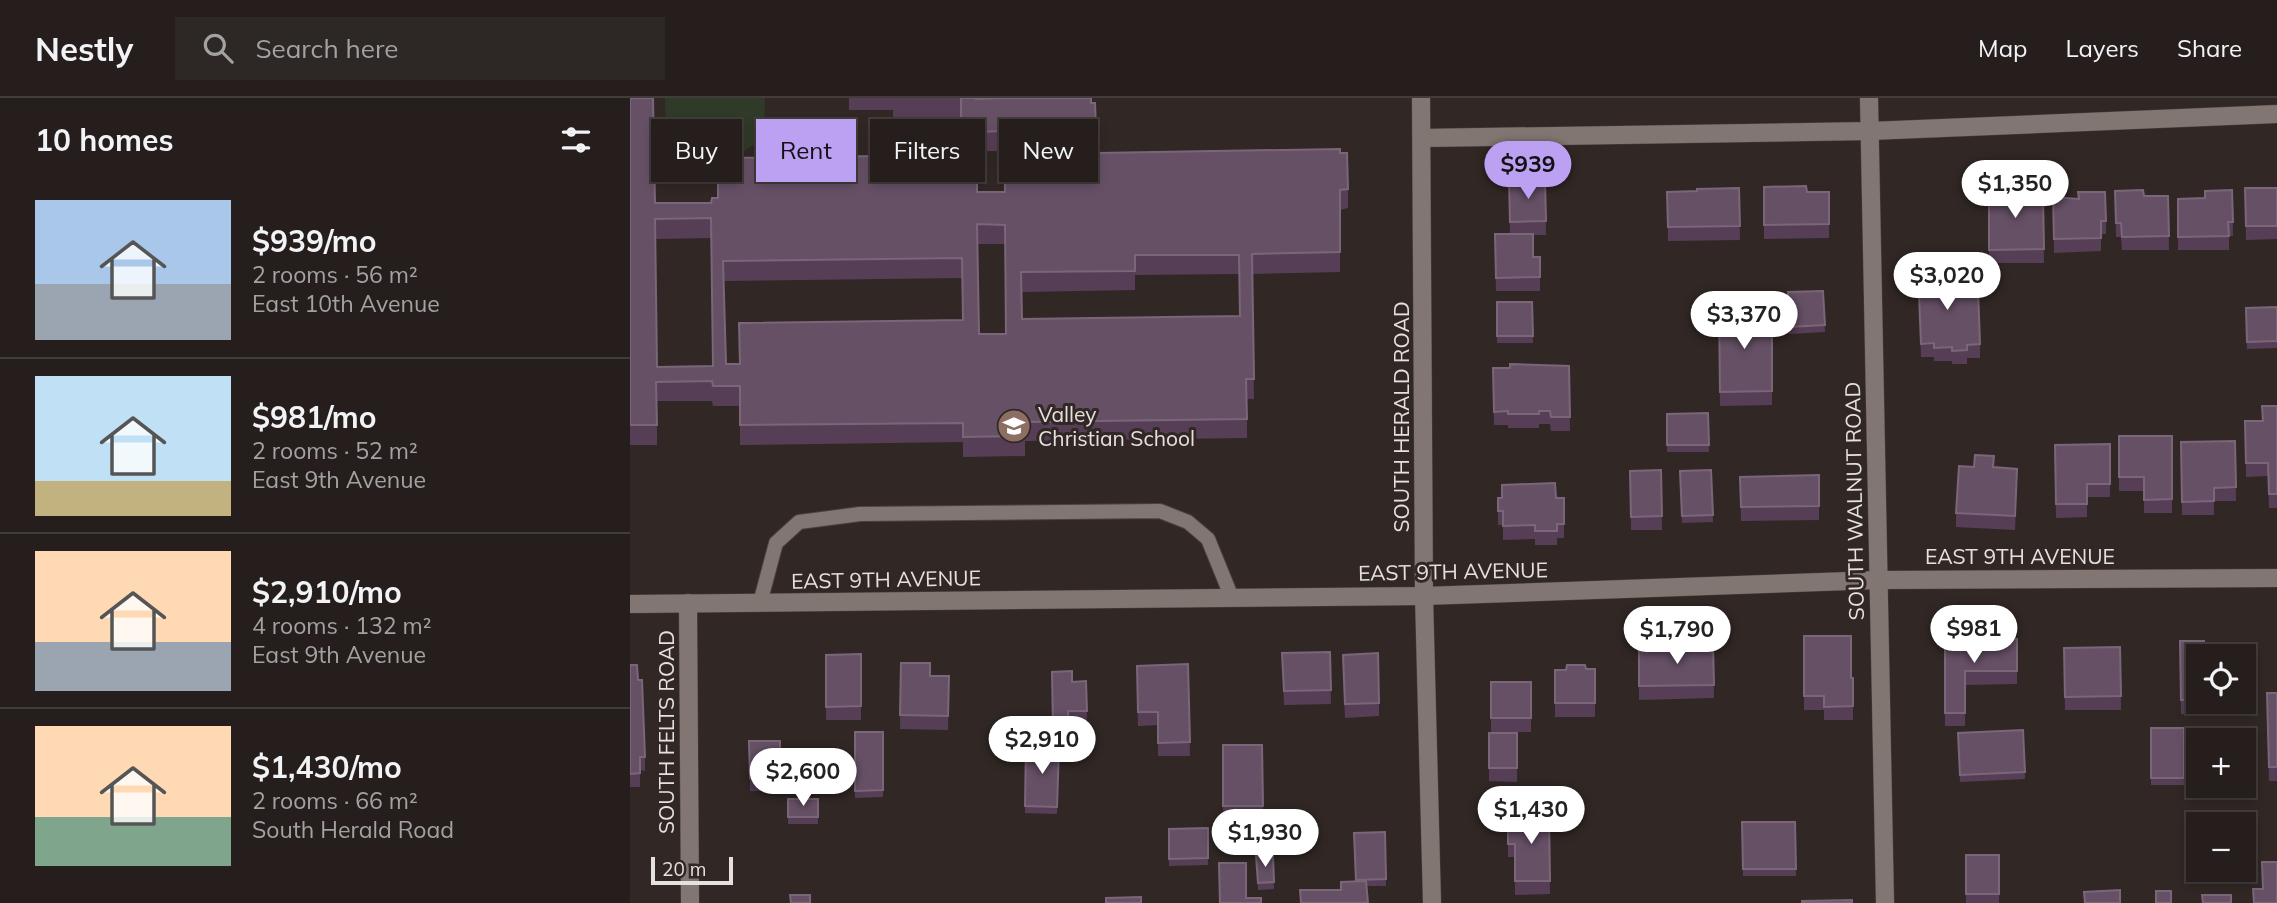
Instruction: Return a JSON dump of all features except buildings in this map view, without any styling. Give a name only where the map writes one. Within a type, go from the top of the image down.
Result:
[{"type":"street","name":"SOUTH HERALD ROAD","points":[[1422,98],[1424,596],[1432,903]]},
{"type":"street","name":"SOUTH WALNUT ROAD","points":[[1869,98],[1885,903]]},
{"type":"street","points":[[1422,138],[1870,131],[2277,114]]},
{"type":"street","name":"EAST 9TH AVENUE","points":[[630,604],[1424,596],[1878,580],[2277,578]]},
{"type":"street","name":"SOUTH FELTS ROAD","points":[[688,603],[690,903]]},
{"type":"lane","points":[[760,603],[776,543],[799,522],[860,514],[1160,510],[1188,522],[1208,539],[1231,598]]},
{"type":"green space","points":[[665,98],[765,98],[764,119],[756,119],[756,143],[742,153],[742,119],[666,119]]},
{"type":"place","name":"Valley Christian School","points":[[1014,426]]}]
